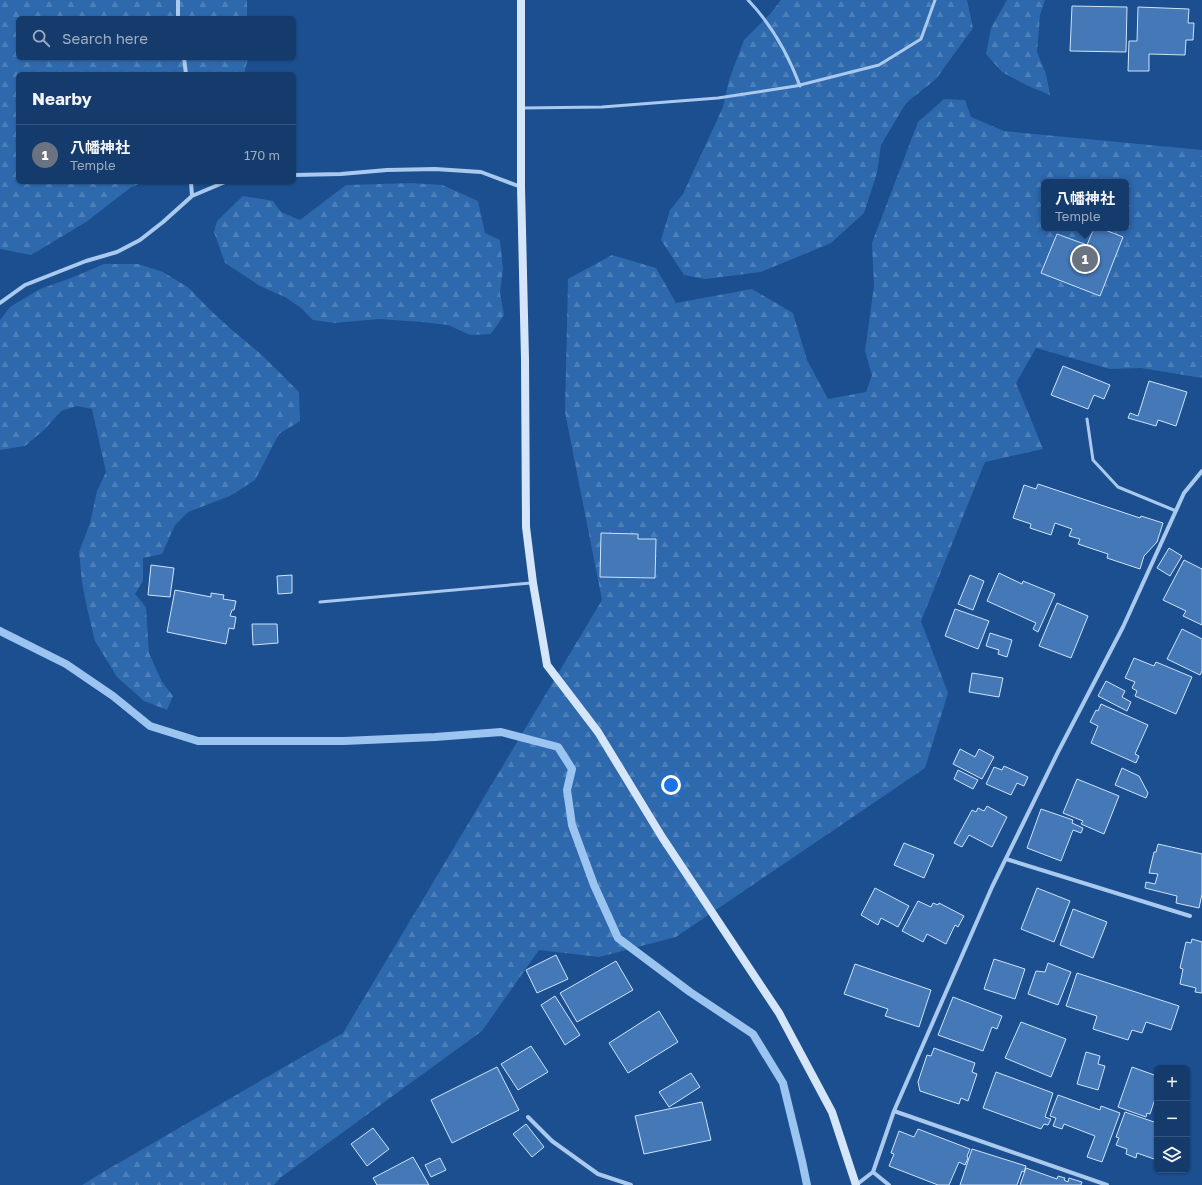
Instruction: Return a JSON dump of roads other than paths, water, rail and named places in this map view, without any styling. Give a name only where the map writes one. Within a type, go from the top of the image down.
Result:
[{"type":"street","points":[[178,0],[178,16]]},
{"type":"street","points":[[522,0],[521,187],[525,359],[526,527],[533,583],[547,665],[598,732],[662,837],[780,1013],[832,1112],[856,1185],[873,1172],[894,1111],[992,887],[1058,752],[1122,627],[1184,492],[1202,471]]},
{"type":"street","points":[[184,60],[186,72]]},
{"type":"street","points":[[296,175],[435,169],[481,172],[521,187]]},
{"type":"street","points":[[192,184],[192,196]]},
{"type":"street","points":[[0,303],[25,285],[86,261],[118,252],[140,240],[192,196],[220,184]]},
{"type":"street","points":[[1006,859],[1190,916]]},
{"type":"street","points":[[894,1111],[1107,1185]]},
{"type":"street","points":[[528,1117],[552,1140],[598,1174],[631,1185]]},
{"type":"street","points":[[873,1172],[889,1185]]},
{"type":"lane","points":[[748,0],[760,12],[780,44],[792,64],[800,86]]},
{"type":"lane","points":[[521,108],[602,107],[718,98],[800,86],[879,66],[921,39],[935,0]]},
{"type":"lane","points":[[1087,419],[1094,460],[1118,487],[1176,511]]},
{"type":"lane","points":[[320,602],[533,583]]},
{"type":"waterway","points":[[0,631],[66,664],[113,696],[150,726],[198,741],[344,741],[435,737],[501,732],[558,747],[572,769],[567,790],[572,825],[594,885],[618,938],[690,992],[753,1034],[783,1083],[807,1185]]},
{"type":"place","name":"八幡神社","points":[[1085,259]]}]
